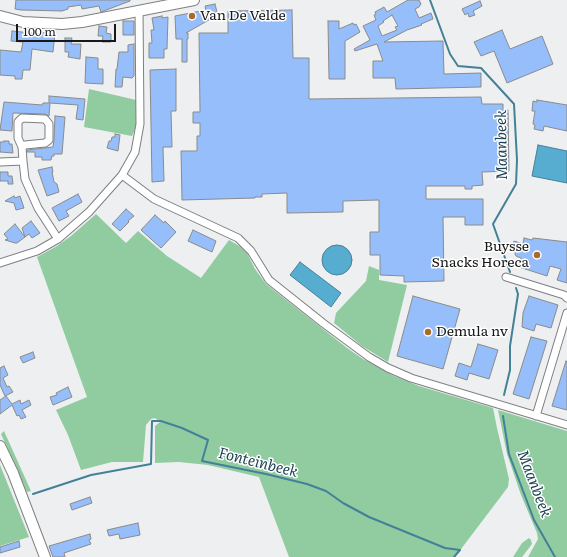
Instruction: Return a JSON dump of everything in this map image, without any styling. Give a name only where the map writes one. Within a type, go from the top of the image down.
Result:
[{"type":"street","points":[[0,16],[23,22],[62,24],[82,22],[194,0]]},
{"type":"street","points":[[0,263],[37,251],[58,239],[89,212],[122,175],[135,152],[140,124],[139,10]]},
{"type":"street","points":[[22,147],[25,145],[45,143],[49,140],[49,124],[45,119],[22,118],[18,122],[18,138],[22,147],[22,161],[25,179],[38,208],[58,239]]},
{"type":"street","points":[[0,162],[22,161]]},
{"type":"street","points":[[122,175],[154,200],[238,238],[251,251],[269,280],[319,321],[368,356],[388,368],[411,378],[567,425]]},
{"type":"street","points":[[506,277],[564,295],[567,298]]},
{"type":"street","points":[[536,416],[567,313]]},
{"type":"street","points":[[0,446],[13,473],[45,557]]},
{"type":"green space","points":[[89,89],[136,100],[137,124],[132,136],[84,127]]},
{"type":"green space","points":[[96,214],[126,243],[138,231],[167,256],[201,278],[229,240],[241,247],[247,253],[255,269],[266,284],[363,359],[394,376],[419,386],[493,408],[509,479],[508,487],[455,557],[289,557],[259,477],[208,465],[179,462],[155,463],[155,426],[160,422],[155,418],[151,419],[146,425],[143,462],[112,462],[81,470],[68,435],[56,410],[87,397],[37,257],[71,236]]},
{"type":"green space","points":[[369,266],[379,270],[379,280],[407,285],[388,362],[362,346],[334,323],[336,313],[366,281]]},
{"type":"green space","points":[[498,410],[567,431],[567,557],[528,557],[538,539],[537,533],[521,495],[507,454]]},
{"type":"green space","points":[[4,431],[31,491],[27,492],[1,434]]},
{"type":"green space","points":[[0,465],[29,537],[0,546]]},
{"type":"green space","points":[[529,538],[532,544],[522,557],[513,557],[522,543]]},
{"type":"water","points":[[538,145],[567,151],[567,183],[532,176]]},
{"type":"water","points":[[337,245],[348,249],[352,260],[348,271],[337,275],[326,271],[322,260],[326,249]]},
{"type":"water","points":[[300,262],[341,293],[331,307],[290,275]]},
{"type":"building","points":[[16,0],[130,1],[101,12],[99,6],[82,9],[81,5],[68,7],[68,9],[62,11],[21,10],[15,9]]},
{"type":"building","points":[[408,0],[419,0],[421,4],[415,9],[419,18],[431,13],[433,19],[384,42],[443,41],[444,74],[481,73],[481,87],[396,89],[395,78],[373,78],[373,61],[383,61],[377,44],[355,51],[354,49],[370,40],[363,26],[376,20],[374,15],[376,14],[375,12],[384,7],[387,12]],"holes":[[[392,15],[398,26],[395,27],[397,30],[382,36],[378,26]]]},
{"type":"building","points":[[480,1],[482,6],[473,11],[475,15],[469,17],[468,13],[465,15],[462,9]]},
{"type":"building","points":[[215,4],[217,12],[213,13],[214,17],[186,33],[188,33],[187,62],[182,62],[182,39],[176,39],[175,16],[206,10],[205,6]]},
{"type":"building","points":[[292,10],[293,58],[309,58],[309,99],[481,97],[482,104],[503,104],[503,110],[508,110],[509,171],[482,172],[483,185],[472,186],[472,189],[465,189],[465,186],[426,186],[426,199],[483,199],[483,225],[465,225],[465,217],[443,217],[444,281],[404,282],[404,276],[380,275],[380,255],[370,255],[370,232],[379,232],[379,200],[343,201],[343,212],[287,213],[287,193],[262,194],[262,197],[255,198],[182,200],[181,151],[197,151],[197,136],[200,136],[200,123],[193,123],[193,112],[200,112],[199,33],[228,33],[228,11]]},
{"type":"building","points":[[162,16],[162,18],[168,17],[167,49],[164,49],[164,58],[149,58],[149,43],[152,43],[151,30],[154,30],[152,18]]},
{"type":"building","points":[[123,21],[134,21],[134,35],[123,35]]},
{"type":"building","points":[[328,21],[339,21],[339,29],[353,23],[354,25],[356,24],[360,32],[345,41],[345,79],[329,79]]},
{"type":"building","points":[[99,26],[107,27],[106,33],[111,34],[111,42],[102,42],[103,36],[98,36]]},
{"type":"building","points":[[502,30],[510,49],[542,36],[553,64],[507,83],[494,51],[481,56],[474,42]]},
{"type":"building","points":[[12,31],[41,34],[41,32],[55,33],[53,52],[32,49],[30,70],[23,70],[22,79],[15,79],[15,76],[0,75],[0,50],[21,52],[23,42],[11,41]]},
{"type":"building","points":[[65,38],[72,38],[71,44],[81,44],[80,59],[68,57],[69,52],[65,52]]},
{"type":"building","points":[[134,44],[134,76],[132,78],[123,77],[122,87],[115,87],[119,52],[128,52],[128,45]]},
{"type":"building","points":[[86,57],[98,58],[98,69],[103,69],[103,84],[85,83]]},
{"type":"building","points":[[176,69],[176,111],[171,111],[172,147],[163,147],[164,181],[152,182],[150,70]]},
{"type":"building","points":[[49,96],[85,99],[83,120],[76,119],[78,105],[50,103],[49,116],[45,114],[13,113],[12,131],[0,130],[4,102],[42,105],[43,103],[49,103]]},
{"type":"building","points":[[537,100],[567,105],[567,131],[544,126],[543,131],[534,129],[535,125],[533,124],[535,111],[532,111],[533,101],[537,102]]},
{"type":"building","points":[[55,116],[65,117],[62,154],[54,154],[51,160],[42,160],[42,157],[35,157],[35,152],[27,152],[27,150],[53,147]]},
{"type":"building","points":[[115,134],[120,135],[118,151],[107,148],[109,141],[111,141],[112,137],[115,137]]},
{"type":"building","points":[[9,141],[9,144],[12,144],[13,153],[0,152],[0,142]]},
{"type":"building","points":[[52,167],[54,182],[57,184],[59,192],[47,196],[38,170]]},
{"type":"building","points":[[0,172],[8,172],[8,176],[12,176],[13,184],[8,184],[8,181],[0,181]]},
{"type":"building","points":[[78,194],[82,202],[66,211],[69,216],[59,221],[52,208]]},
{"type":"building","points":[[14,196],[15,198],[20,196],[24,208],[16,210],[14,203],[5,201]]},
{"type":"building","points":[[126,209],[134,216],[120,231],[112,224]]},
{"type":"building","points":[[155,215],[164,223],[165,221],[176,232],[161,248],[141,230]]},
{"type":"building","points":[[31,221],[40,233],[32,238],[29,234],[25,237],[22,228]]},
{"type":"building","points":[[15,224],[25,237],[17,243],[5,240],[8,239],[4,234]]},
{"type":"building","points":[[193,230],[216,241],[212,252],[188,241]]},
{"type":"building","name":"Buysse Snacks Horeca","points":[[524,238],[532,240],[533,238],[567,242],[567,283],[557,280],[561,269],[550,266],[547,276],[519,267],[521,258],[516,256],[516,248],[512,247],[514,241],[523,244]]},
{"type":"building","name":"Demula nv","points":[[413,296],[460,309],[443,369],[397,356]]},
{"type":"building","points":[[529,296],[558,305],[551,328],[536,324],[534,331],[522,327],[523,313]]},
{"type":"building","points":[[531,337],[547,341],[529,399],[513,394]]},
{"type":"building","points":[[478,344],[498,350],[489,379],[469,373],[467,380],[455,376],[459,363],[471,367]]},
{"type":"building","points":[[33,352],[35,358],[23,363],[20,357]]},
{"type":"building","points":[[566,361],[567,362],[567,410],[552,406]]},
{"type":"building","points":[[4,366],[8,375],[3,378],[7,387],[9,386],[13,392],[5,396],[0,385],[0,368]]},
{"type":"building","points":[[68,387],[72,397],[53,405],[50,397],[57,395],[56,393]]},
{"type":"building","points":[[6,396],[12,404],[20,400],[21,404],[29,400],[31,405],[22,410],[26,417],[21,419],[19,415],[17,416],[12,405],[0,414],[0,400]]},
{"type":"building","points":[[90,497],[92,503],[72,510],[70,504]]},
{"type":"building","points":[[138,523],[140,535],[120,539],[119,534],[109,536],[107,530]]},
{"type":"building","points":[[90,534],[91,539],[89,540],[91,544],[64,553],[65,557],[53,557],[49,546]]},
{"type":"building","points":[[19,541],[20,547],[0,553],[0,547]]},
{"type":"waterway","name":"Maanbeek","points":[[430,0],[450,54],[458,66],[481,68],[514,104],[517,160],[516,184],[493,224],[510,272]]},
{"type":"waterway","name":"Maanbeek","points":[[504,395],[510,370],[510,346],[518,294],[516,288]]},
{"type":"waterway","name":"Maanbeek","points":[[503,416],[509,454],[534,520],[555,557]]},
{"type":"waterway","name":"Fonteinbeek","points":[[33,494],[91,475],[151,464],[152,421],[161,421],[182,428],[208,440],[202,461],[266,474],[307,484],[326,491],[343,503],[369,517],[445,548],[460,550],[454,557]]},
{"type":"place","name":"Van De Velde","points":[[192,16]]},
{"type":"place","name":"Buysse Snacks Horeca","points":[[537,255]]},
{"type":"place","name":"Demula nv","points":[[428,332]]}]
